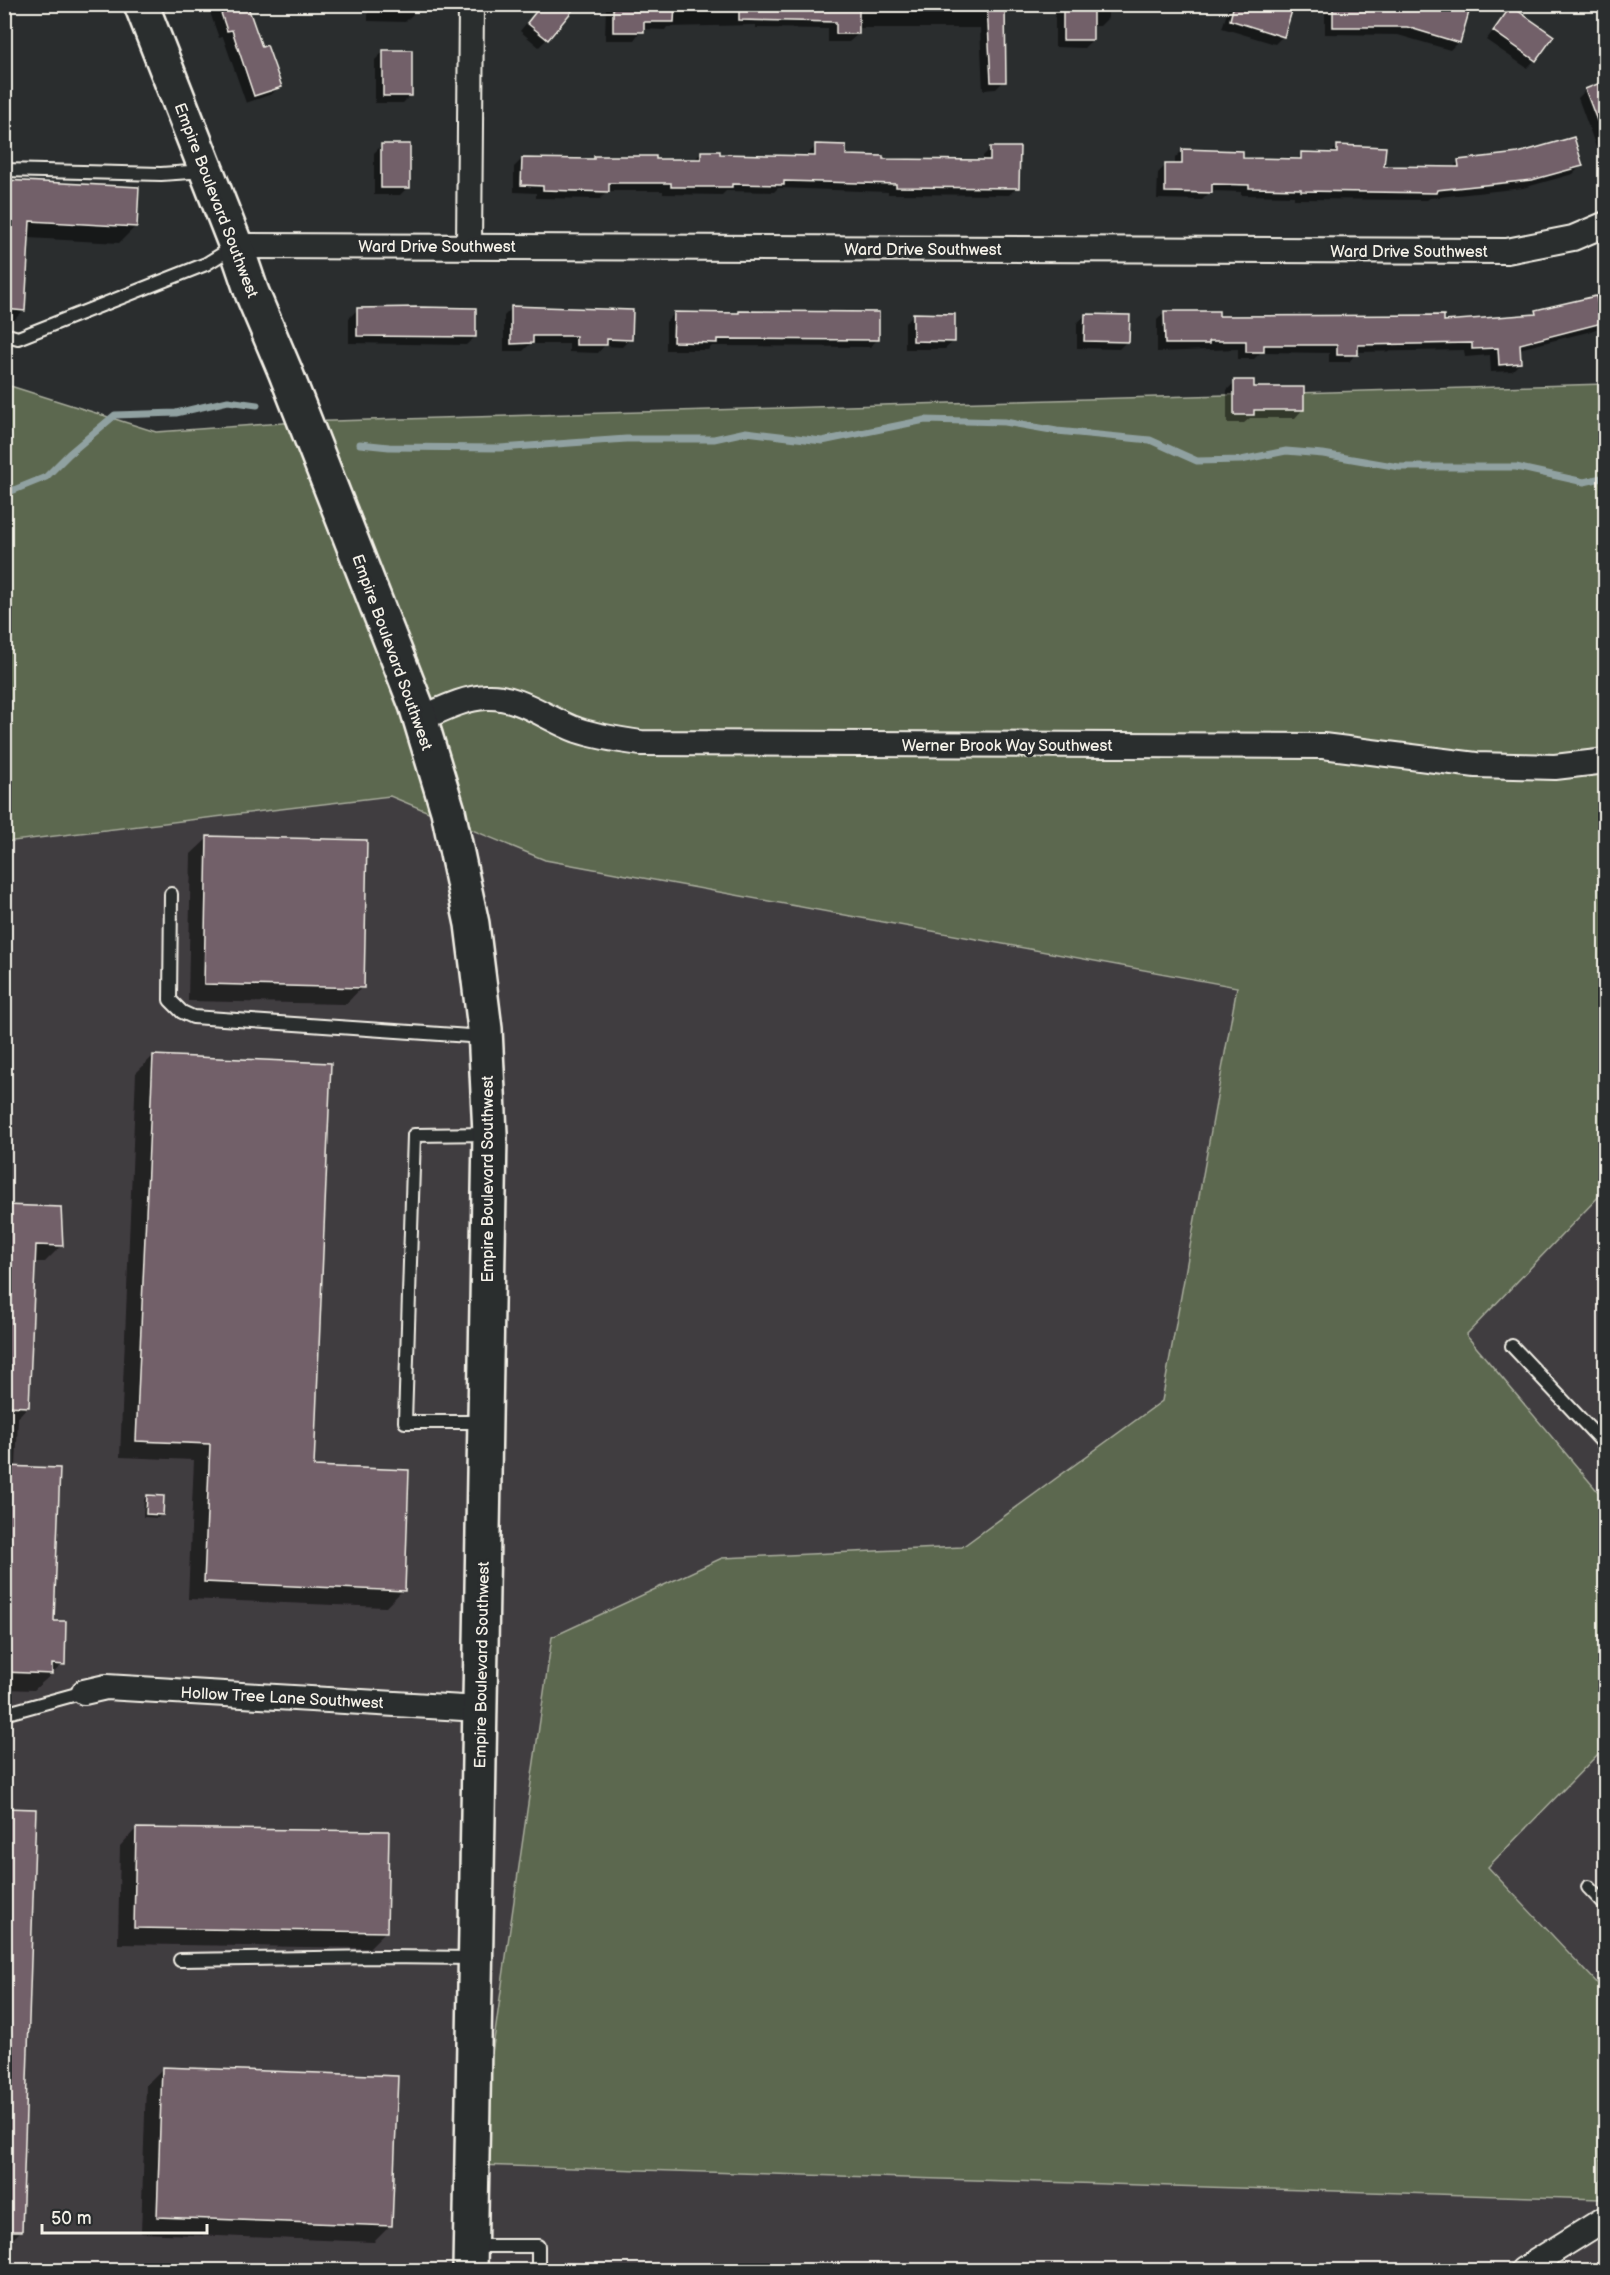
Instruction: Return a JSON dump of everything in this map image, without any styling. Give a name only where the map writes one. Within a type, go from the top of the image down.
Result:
[{"type":"street","name":"Empire Boulevard Southwest","points":[[141,4],[420,719],[448,811],[472,924],[486,1037],[490,1134],[470,2258]]},
{"type":"street","points":[[469,246],[471,4]]},
{"type":"street","name":"Ward Drive Southwest","points":[[236,246],[1507,251],[1573,238],[1605,224]]},
{"type":"street","name":"Werner Brook Way Southwest","points":[[420,719],[467,700],[488,697],[513,700],[575,729],[597,736],[641,743],[1323,746],[1476,765],[1555,767],[1605,760]]},
{"type":"street","name":"Hollow Tree Lane Southwest","points":[[84,1692],[106,1687],[480,1709]]},
{"type":"street","points":[[1523,2271],[1605,2218]]},
{"type":"lane","points":[[4,170],[161,174],[206,171]]},
{"type":"lane","points":[[4,334],[18,338],[206,264],[236,246]]},
{"type":"lane","points":[[171,894],[170,1000],[182,1012],[193,1017],[486,1037]]},
{"type":"lane","points":[[486,1422],[405,1422],[414,1135],[490,1134]]},
{"type":"lane","points":[[1512,1346],[1605,1446]]},
{"type":"lane","points":[[4,1714],[84,1692]]},
{"type":"lane","points":[[1588,1887],[1605,1906]]},
{"type":"lane","points":[[180,1960],[476,1958]]},
{"type":"lane","points":[[470,2258],[538,2246],[538,2271]]},
{"type":"shaded area","points":[[390,796],[545,860],[1237,986],[1162,1401],[962,1547],[722,1558],[1602,1988],[1488,1867],[1603,1749],[1605,1500],[1605,2270],[5,2270],[4,842]]},
{"type":"shaded area","points":[[1605,1190],[1605,1500],[1466,1335]]},
{"type":"green space","points":[[4,384],[156,432],[298,422],[1605,384],[1605,1190],[1466,1335],[1605,1500],[1603,1749],[1488,1867],[1602,1988],[1600,2199],[476,2165],[552,1637],[722,1558],[962,1547],[1162,1401],[1237,987],[545,860],[390,796],[5,842]]},
{"type":"building","points":[[218,4],[247,4],[262,47],[267,45],[282,87],[254,96],[232,30],[227,31]]},
{"type":"building","points":[[542,4],[578,4],[548,40],[527,23]]},
{"type":"building","points":[[613,4],[675,4],[674,22],[644,22],[644,32],[613,32]]},
{"type":"building","points":[[739,4],[859,4],[859,34],[836,34],[836,22],[739,20]]},
{"type":"building","points":[[987,4],[1005,4],[1006,82],[991,82]]},
{"type":"building","points":[[1063,4],[1093,4],[1093,40],[1063,40]]},
{"type":"building","points":[[1234,4],[1294,4],[1284,37],[1230,20]]},
{"type":"building","points":[[1333,4],[1444,4],[1469,12],[1460,43],[1407,27],[1333,27]]},
{"type":"building","points":[[1511,6],[1554,36],[1536,61],[1493,31]]},
{"type":"building","points":[[383,50],[412,50],[412,96],[383,96]]},
{"type":"building","points":[[1605,81],[1605,139],[1604,139],[1585,89]]},
{"type":"building","points":[[1574,137],[1583,166],[1532,180],[1437,190],[1436,193],[1301,191],[1301,189],[1249,188],[1249,185],[1212,184],[1212,193],[1165,192],[1165,164],[1182,164],[1182,149],[1243,151],[1243,158],[1301,159],[1301,152],[1337,153],[1337,145],[1386,147],[1384,166],[1459,167],[1458,160],[1518,153]]},
{"type":"building","points":[[381,144],[410,144],[410,188],[381,188]]},
{"type":"building","points":[[815,144],[846,145],[846,155],[883,156],[883,159],[990,160],[990,147],[1020,147],[1019,188],[896,187],[896,184],[784,181],[784,185],[732,184],[732,187],[671,187],[671,183],[609,183],[609,192],[543,190],[543,186],[521,185],[522,158],[594,159],[594,156],[656,156],[656,159],[701,159],[701,151],[720,151],[720,154],[815,156]]},
{"type":"building","points":[[4,180],[139,187],[137,227],[30,221],[25,311],[4,309]]},
{"type":"building","points":[[1596,296],[1602,323],[1520,344],[1521,363],[1499,365],[1498,348],[1472,349],[1472,343],[1358,345],[1358,355],[1337,355],[1337,345],[1264,345],[1264,352],[1246,352],[1246,341],[1165,344],[1164,311],[1219,311],[1219,316],[1444,315],[1444,321],[1536,314],[1535,310]]},
{"type":"building","points":[[511,306],[633,310],[632,340],[607,339],[607,345],[576,345],[576,336],[533,336],[533,343],[511,344]]},
{"type":"building","points":[[357,308],[476,308],[476,337],[357,336]]},
{"type":"building","points":[[739,311],[879,312],[879,340],[717,339],[717,343],[673,342],[674,312],[739,313]]},
{"type":"building","points":[[913,313],[955,314],[955,342],[913,341]]},
{"type":"building","points":[[1085,314],[1130,315],[1129,342],[1084,341]]},
{"type":"building","points":[[1234,380],[1254,380],[1254,387],[1304,387],[1304,410],[1254,410],[1254,415],[1234,415]]},
{"type":"building","points":[[207,836],[367,840],[364,988],[204,984]]},
{"type":"building","points":[[153,1055],[331,1063],[314,1466],[409,1470],[405,1591],[204,1582],[210,1444],[136,1441]]},
{"type":"building","points":[[4,1205],[61,1207],[63,1246],[36,1245],[29,1407],[4,1406]]},
{"type":"building","points":[[4,1466],[60,1468],[54,1621],[66,1621],[65,1665],[52,1664],[52,1674],[4,1672]]},
{"type":"building","points":[[147,1495],[164,1496],[163,1515],[146,1514]]},
{"type":"building","points":[[4,1808],[36,1809],[22,2231],[4,2231]]},
{"type":"building","points":[[136,1828],[389,1831],[387,1932],[134,1928]]},
{"type":"building","points":[[162,2067],[398,2076],[392,2226],[157,2217]]},
{"type":"waterway","points":[[4,494],[46,477],[115,415],[176,413],[228,401],[257,405]]},
{"type":"waterway","points":[[360,444],[389,447],[500,448],[626,439],[714,439],[746,432],[822,441],[925,420],[1005,422],[1057,431],[1150,440],[1197,461],[1241,460],[1286,451],[1323,454],[1399,467],[1516,467],[1584,482],[1606,477]]}]
